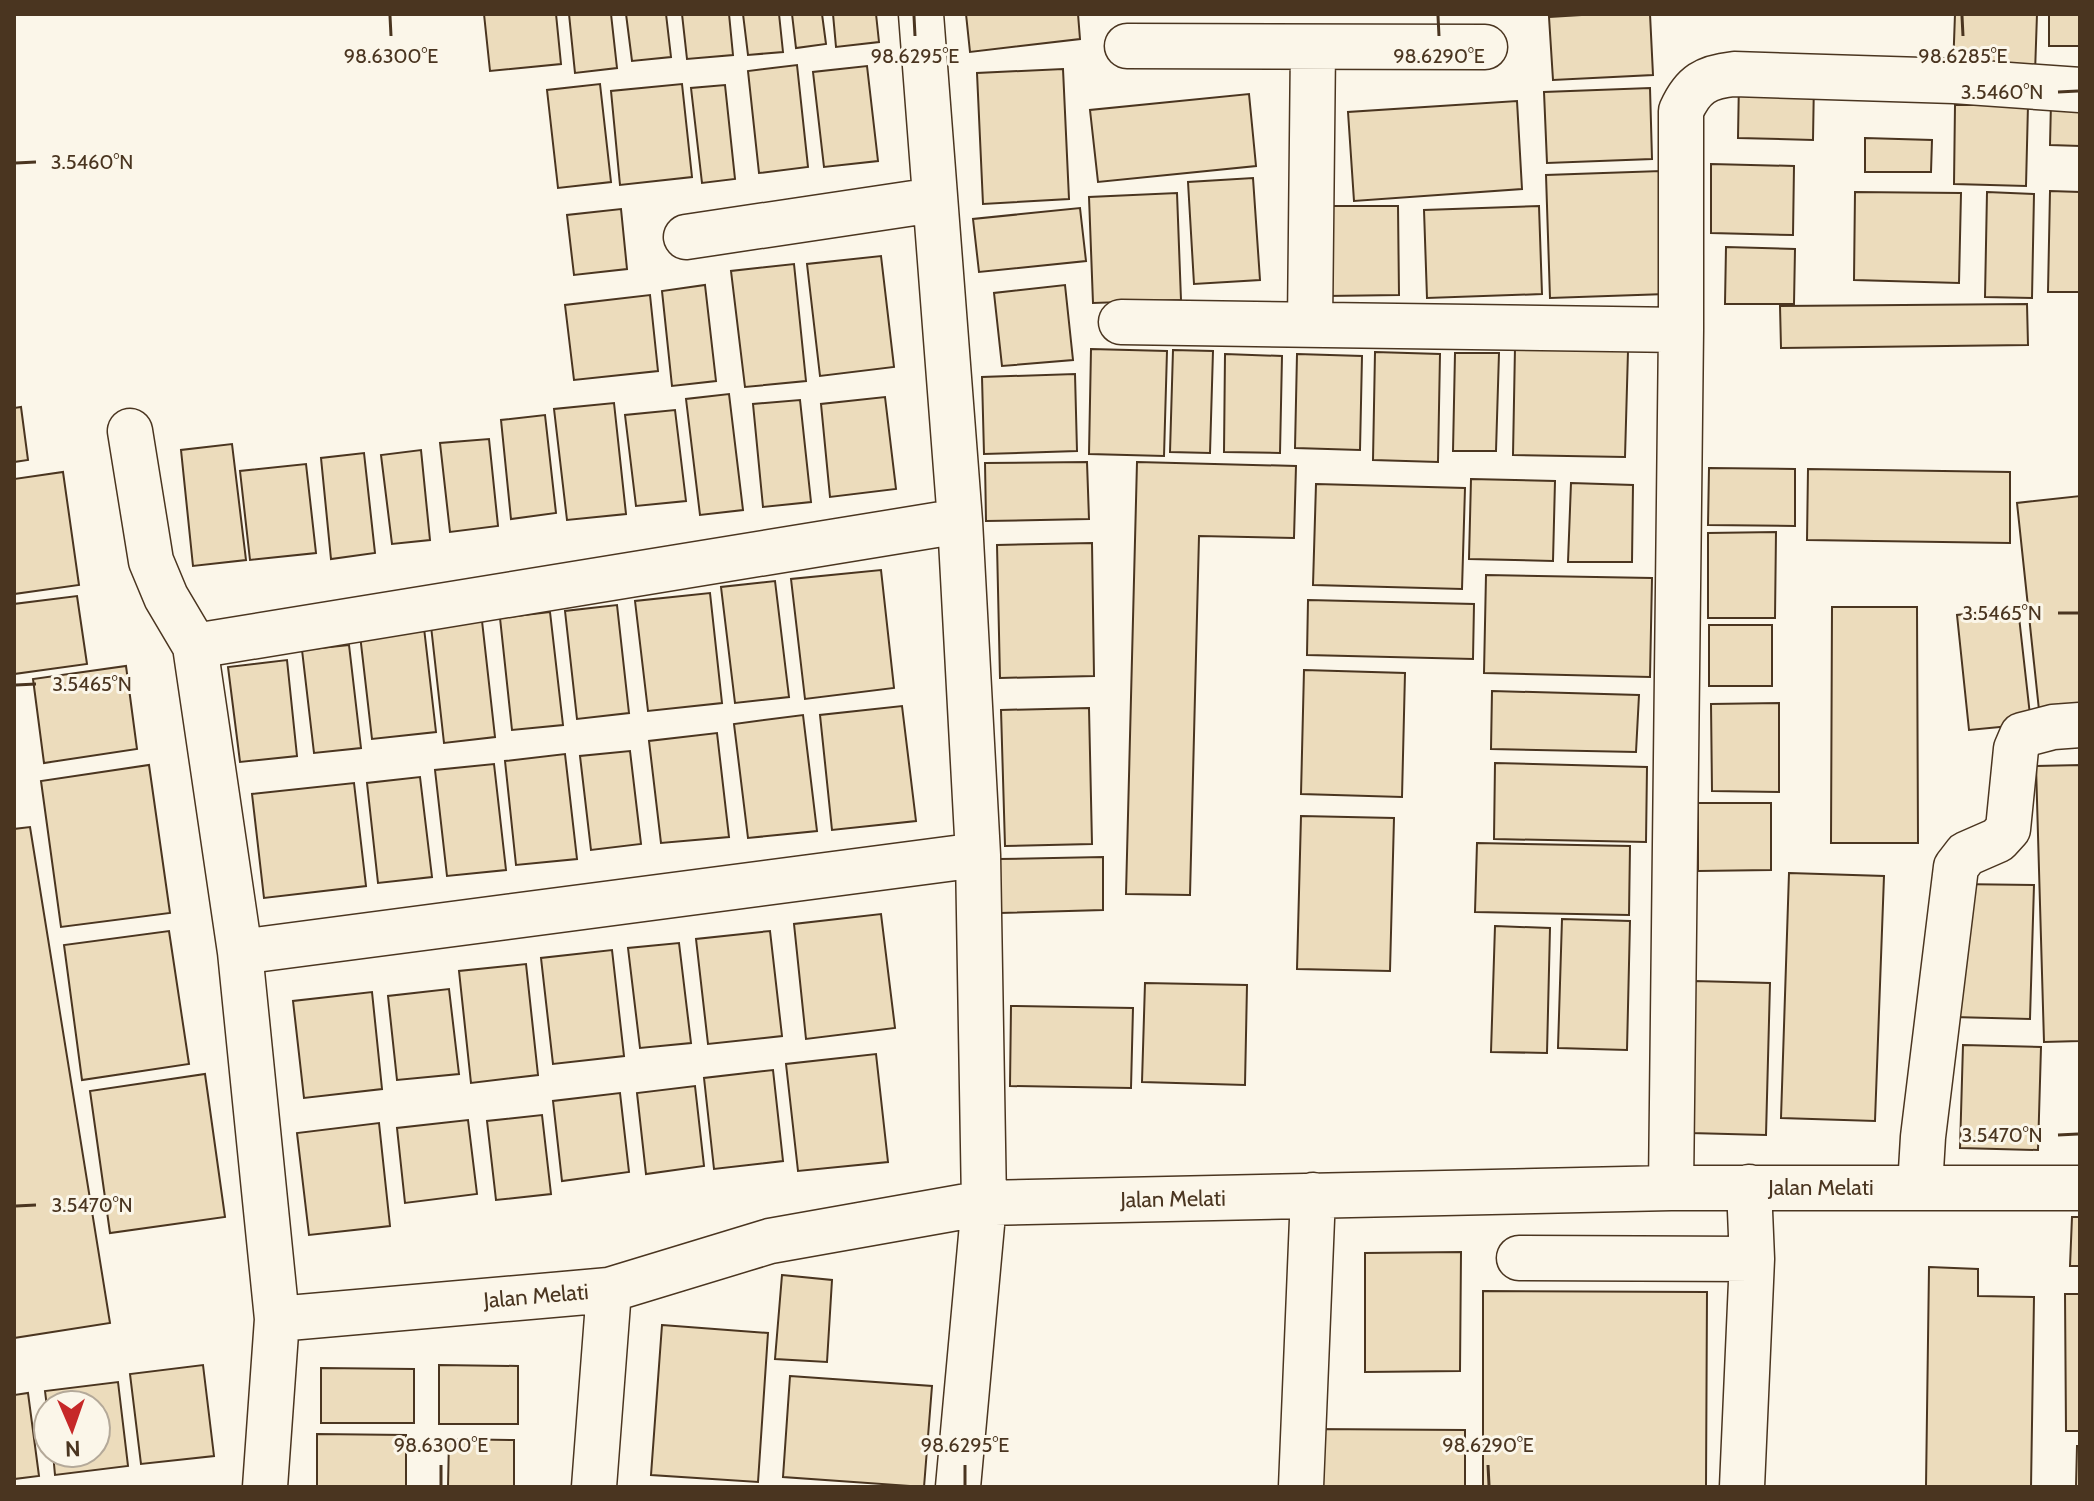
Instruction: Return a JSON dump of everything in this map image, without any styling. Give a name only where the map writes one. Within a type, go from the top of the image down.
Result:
[{"type":"street","points":[[921,14],[960,521],[978,855],[984,1203],[958,1487]]},
{"type":"street","points":[[1127,46],[1485,47]]},
{"type":"street","points":[[1310,324],[1313,47]]},
{"type":"street","points":[[1671,1188],[1681,111],[1687,97],[1711,77],[1734,74],[1954,81],[2080,90]]},
{"type":"street","points":[[686,237],[934,200]]},
{"type":"street","points":[[1121,322],[1681,330]]},
{"type":"street","points":[[130,431],[151,561],[166,597],[195,646],[240,952],[277,1319],[265,1487]]},
{"type":"street","points":[[195,646],[960,521]]},
{"type":"street","points":[[1920,1187],[1923,1137],[1956,867],[1966,854],[1998,840],[2008,829],[2016,749],[2022,735],[2053,727],[2080,725]]},
{"type":"street","points":[[240,952],[978,855]]},
{"type":"street","points":[[1742,1487],[1752,1259],[1749,1187]]},
{"type":"street","name":"Jalan Melati","points":[[277,1319],[609,1290],[770,1241],[984,1203],[1671,1188],[2080,1188]]},
{"type":"street","points":[[1301,1487],[1313,1195]]},
{"type":"street","points":[[1519,1258],[1752,1259]]},
{"type":"street","points":[[594,1487],[609,1290]]},
{"type":"building","points":[[484,14],[556,14],[561,64],[490,71]]},
{"type":"building","points":[[569,14],[611,14],[617,68],[575,73]]},
{"type":"building","points":[[626,14],[666,14],[671,57],[632,61]]},
{"type":"building","points":[[682,14],[729,14],[733,55],[687,59]]},
{"type":"building","points":[[743,14],[779,14],[783,52],[748,55]]},
{"type":"building","points":[[792,14],[822,14],[826,44],[796,48]]},
{"type":"building","points":[[833,14],[876,14],[879,42],[836,47]]},
{"type":"building","points":[[966,14],[1078,14],[1080,39],[970,52]]},
{"type":"building","points":[[1650,14],[1653,75],[1553,80],[1549,17]]},
{"type":"building","points":[[1955,14],[2037,14],[2035,73],[1953,70]]},
{"type":"building","points":[[2049,14],[2080,14],[2080,46],[2049,46]]},
{"type":"building","points":[[797,65],[808,167],[759,173],[748,71]]},
{"type":"building","points":[[867,66],[878,161],[824,167],[813,72]]},
{"type":"building","points":[[1063,69],[1069,199],[983,204],[977,73]]},
{"type":"building","points":[[1739,80],[1814,80],[1813,140],[1738,138]]},
{"type":"building","points":[[600,84],[611,182],[558,188],[547,90]]},
{"type":"building","points":[[682,84],[692,177],[620,185],[611,91]]},
{"type":"building","points":[[725,85],[735,179],[702,183],[691,88]]},
{"type":"building","points":[[1650,88],[1652,159],[1547,163],[1544,92]]},
{"type":"building","points":[[1249,94],[1256,166],[1098,182],[1090,110]]},
{"type":"building","points":[[1517,101],[1522,189],[1354,201],[1348,112]]},
{"type":"building","points":[[2051,102],[2080,103],[2080,146],[2050,145]]},
{"type":"building","points":[[1955,105],[2028,105],[2026,186],[1954,184]]},
{"type":"building","points":[[1865,138],[1932,140],[1931,172],[1865,172]]},
{"type":"building","points":[[1711,164],[1794,166],[1793,235],[1711,233]]},
{"type":"building","points":[[1661,171],[1666,294],[1550,298],[1546,175]]},
{"type":"building","points":[[1253,178],[1260,280],[1194,284],[1188,182]]},
{"type":"building","points":[[2050,191],[2080,192],[2080,292],[2048,292]]},
{"type":"building","points":[[1855,192],[1961,193],[1959,283],[1854,280]]},
{"type":"building","points":[[1987,192],[2034,194],[2032,298],[1985,297]]},
{"type":"building","points":[[1177,193],[1181,300],[1093,303],[1089,197]]},
{"type":"building","points":[[1325,206],[1398,206],[1399,295],[1326,296]]},
{"type":"building","points":[[1539,206],[1542,294],[1427,298],[1424,210]]},
{"type":"building","points":[[1080,208],[1086,261],[979,272],[973,219]]},
{"type":"building","points":[[621,209],[627,269],[574,275],[567,215]]},
{"type":"building","points":[[1726,247],[1795,249],[1794,304],[1725,304]]},
{"type":"building","points":[[881,256],[894,367],[820,376],[807,264]]},
{"type":"building","points":[[794,264],[806,381],[745,387],[731,271]]},
{"type":"building","points":[[705,285],[716,381],[672,386],[662,291]]},
{"type":"building","points":[[1065,285],[1073,360],[1002,366],[994,293]]},
{"type":"building","points":[[650,295],[658,371],[574,380],[565,305]]},
{"type":"building","points":[[2027,304],[2028,345],[1781,348],[1780,306]]},
{"type":"building","points":[[1515,347],[1628,351],[1625,457],[1513,455]]},
{"type":"building","points":[[1091,349],[1167,351],[1164,456],[1089,454]]},
{"type":"building","points":[[1173,350],[1213,351],[1210,453],[1170,452]]},
{"type":"building","points":[[1375,352],[1440,354],[1438,462],[1373,460]]},
{"type":"building","points":[[1455,353],[1499,353],[1496,451],[1453,451]]},
{"type":"building","points":[[1225,354],[1282,356],[1280,453],[1224,452]]},
{"type":"building","points":[[1297,354],[1362,356],[1360,450],[1295,448]]},
{"type":"building","points":[[1075,374],[1077,451],[984,454],[982,377]]},
{"type":"building","points":[[729,394],[743,510],[700,515],[686,399]]},
{"type":"building","points":[[885,397],[896,489],[830,497],[821,404]]},
{"type":"building","points":[[800,400],[811,502],[763,507],[753,404]]},
{"type":"building","points":[[614,403],[626,514],[567,520],[554,409]]},
{"type":"building","points":[[21,407],[28,460],[14,462],[14,408]]},
{"type":"building","points":[[675,410],[686,501],[636,506],[625,415]]},
{"type":"building","points":[[545,415],[556,513],[511,519],[501,420]]},
{"type":"building","points":[[489,439],[498,526],[450,532],[440,443]]},
{"type":"building","points":[[232,444],[246,560],[193,566],[181,450]]},
{"type":"building","points":[[421,450],[430,540],[392,544],[381,455]]},
{"type":"building","points":[[364,453],[375,553],[331,559],[321,458]]},
{"type":"building","points":[[1087,462],[1089,519],[986,521],[985,463]]},
{"type":"building","points":[[1137,462],[1296,466],[1294,538],[1199,536],[1190,895],[1126,894]]},
{"type":"building","points":[[306,464],[316,553],[250,560],[240,471]]},
{"type":"building","points":[[1709,468],[1795,469],[1795,526],[1708,525]]},
{"type":"building","points":[[1808,469],[2010,472],[2010,543],[1807,540]]},
{"type":"building","points":[[63,472],[79,585],[14,594],[14,479]]},
{"type":"building","points":[[1471,479],[1555,481],[1553,561],[1469,559]]},
{"type":"building","points":[[1571,483],[1633,485],[1632,562],[1568,562]]},
{"type":"building","points":[[1316,484],[1465,488],[1462,589],[1313,585]]},
{"type":"building","points":[[2080,496],[2080,706],[2039,710],[2017,503]]},
{"type":"building","points":[[1776,532],[1775,618],[1708,618],[1708,533]]},
{"type":"building","points":[[1092,543],[1094,676],[1000,678],[997,545]]},
{"type":"building","points":[[881,570],[894,688],[805,699],[791,579]]},
{"type":"building","points":[[1486,575],[1652,578],[1650,677],[1484,673]]},
{"type":"building","points":[[775,581],[789,697],[735,703],[721,587]]},
{"type":"building","points":[[710,593],[722,703],[648,711],[635,601]]},
{"type":"building","points":[[77,596],[87,664],[14,674],[14,604]]},
{"type":"building","points":[[1308,600],[1474,604],[1473,659],[1307,655]]},
{"type":"building","points":[[617,605],[629,713],[577,719],[565,611]]},
{"type":"building","points":[[1832,607],[1917,607],[1918,843],[1831,843]]},
{"type":"building","points":[[2018,608],[2031,724],[1969,730],[1957,615]]},
{"type":"building","points":[[481,612],[495,737],[444,743],[430,617]]},
{"type":"building","points":[[550,612],[563,725],[512,730],[500,618]]},
{"type":"building","points":[[1709,625],[1772,625],[1772,686],[1709,686]]},
{"type":"building","points":[[424,628],[436,732],[372,739],[360,635]]},
{"type":"building","points":[[349,645],[361,748],[314,753],[302,650]]},
{"type":"building","points":[[287,660],[297,756],[240,762],[228,667]]},
{"type":"building","points":[[126,666],[137,749],[44,763],[33,679]]},
{"type":"building","points":[[1304,670],[1405,673],[1402,797],[1301,794]]},
{"type":"building","points":[[1492,691],[1639,695],[1636,752],[1491,749]]},
{"type":"building","points":[[1779,703],[1779,792],[1712,791],[1711,704]]},
{"type":"building","points":[[902,706],[916,821],[832,830],[820,715]]},
{"type":"building","points":[[1089,708],[1092,844],[1005,846],[1001,710]]},
{"type":"building","points":[[803,715],[817,831],[748,838],[734,724]]},
{"type":"building","points":[[717,733],[729,837],[661,843],[649,741]]},
{"type":"building","points":[[630,751],[641,844],[591,850],[580,756]]},
{"type":"building","points":[[565,754],[577,859],[516,865],[505,761]]},
{"type":"building","points":[[1495,763],[1647,767],[1646,842],[1494,839]]},
{"type":"building","points":[[494,764],[506,870],[447,876],[435,770]]},
{"type":"building","points":[[149,765],[170,913],[61,927],[41,781]]},
{"type":"building","points":[[2080,765],[2080,1041],[2044,1042],[2036,766]]},
{"type":"building","points":[[420,777],[432,877],[378,883],[367,783]]},
{"type":"building","points":[[354,783],[366,886],[264,898],[252,794]]},
{"type":"building","points":[[1698,803],[1771,803],[1771,870],[1698,871]]},
{"type":"building","points":[[1301,816],[1394,818],[1390,971],[1297,969]]},
{"type":"building","points":[[30,827],[110,1323],[14,1338],[14,829]]},
{"type":"building","points":[[1477,843],[1630,846],[1629,915],[1475,912]]},
{"type":"building","points":[[1103,857],[1103,910],[1000,913],[999,859]]},
{"type":"building","points":[[1789,873],[1884,876],[1875,1121],[1781,1118]]},
{"type":"building","points":[[1956,884],[2034,885],[2030,1019],[1953,1017]]},
{"type":"building","points":[[881,914],[895,1028],[806,1039],[794,924]]},
{"type":"building","points":[[1562,919],[1630,921],[1627,1050],[1558,1048]]},
{"type":"building","points":[[1495,926],[1550,928],[1547,1053],[1491,1052]]},
{"type":"building","points":[[169,931],[189,1064],[82,1080],[64,945]]},
{"type":"building","points":[[770,931],[782,1036],[708,1044],[696,939]]},
{"type":"building","points":[[679,943],[691,1043],[640,1048],[628,948]]},
{"type":"building","points":[[612,950],[624,1056],[553,1064],[541,958]]},
{"type":"building","points":[[526,964],[538,1075],[471,1083],[459,971]]},
{"type":"building","points":[[1694,981],[1770,983],[1766,1135],[1690,1133]]},
{"type":"building","points":[[1145,983],[1247,985],[1245,1085],[1142,1082]]},
{"type":"building","points":[[449,989],[459,1074],[397,1080],[388,996]]},
{"type":"building","points":[[372,992],[382,1089],[304,1098],[293,1001]]},
{"type":"building","points":[[1011,1006],[1133,1008],[1131,1088],[1010,1086]]},
{"type":"building","points":[[1963,1045],[2041,1047],[2038,1150],[1960,1148]]},
{"type":"building","points":[[876,1054],[888,1162],[798,1171],[786,1064]]},
{"type":"building","points":[[773,1070],[783,1161],[714,1169],[704,1078]]},
{"type":"building","points":[[205,1074],[225,1217],[110,1233],[90,1091]]},
{"type":"building","points":[[695,1086],[704,1166],[646,1174],[637,1093]]},
{"type":"building","points":[[620,1093],[629,1172],[562,1181],[553,1101]]},
{"type":"building","points":[[542,1115],[551,1194],[496,1200],[487,1121]]},
{"type":"building","points":[[468,1120],[477,1194],[405,1203],[397,1128]]},
{"type":"building","points":[[379,1123],[390,1226],[309,1235],[297,1133]]},
{"type":"building","points":[[2072,1217],[2080,1217],[2080,1266],[2070,1266]]},
{"type":"building","points":[[1461,1252],[1460,1371],[1365,1372],[1365,1253]]},
{"type":"building","points":[[1929,1267],[1978,1269],[1978,1296],[2034,1297],[2031,1487],[1926,1487]]},
{"type":"building","points":[[782,1275],[832,1280],[827,1362],[775,1359]]},
{"type":"building","points":[[1483,1291],[1707,1292],[1706,1487],[1483,1487]]},
{"type":"building","points":[[2065,1294],[2080,1294],[2080,1431],[2066,1431]]},
{"type":"building","points":[[662,1325],[768,1333],[758,1482],[651,1475]]},
{"type":"building","points":[[203,1365],[214,1456],[141,1464],[130,1374]]},
{"type":"building","points":[[439,1365],[518,1366],[518,1424],[439,1424]]},
{"type":"building","points":[[321,1368],[414,1369],[414,1423],[321,1423]]},
{"type":"building","points":[[790,1376],[932,1386],[924,1487],[783,1477]]},
{"type":"building","points":[[118,1382],[128,1466],[112,1468],[112,1389],[61,1389]]},
{"type":"building","points":[[28,1393],[32,1423],[32,1469],[38,1469],[39,1476],[14,1479],[14,1395]]},
{"type":"building","points":[[1312,1429],[1465,1430],[1465,1487],[1312,1487]]},
{"type":"building","points":[[317,1434],[406,1435],[406,1487],[317,1487]]},
{"type":"building","points":[[449,1439],[514,1440],[514,1487],[448,1487]]},
{"type":"building","points":[[2077,1446],[2080,1446],[2080,1487],[2076,1487]]},
{"type":"building","points":[[54,1469],[104,1469],[55,1475]]}]
